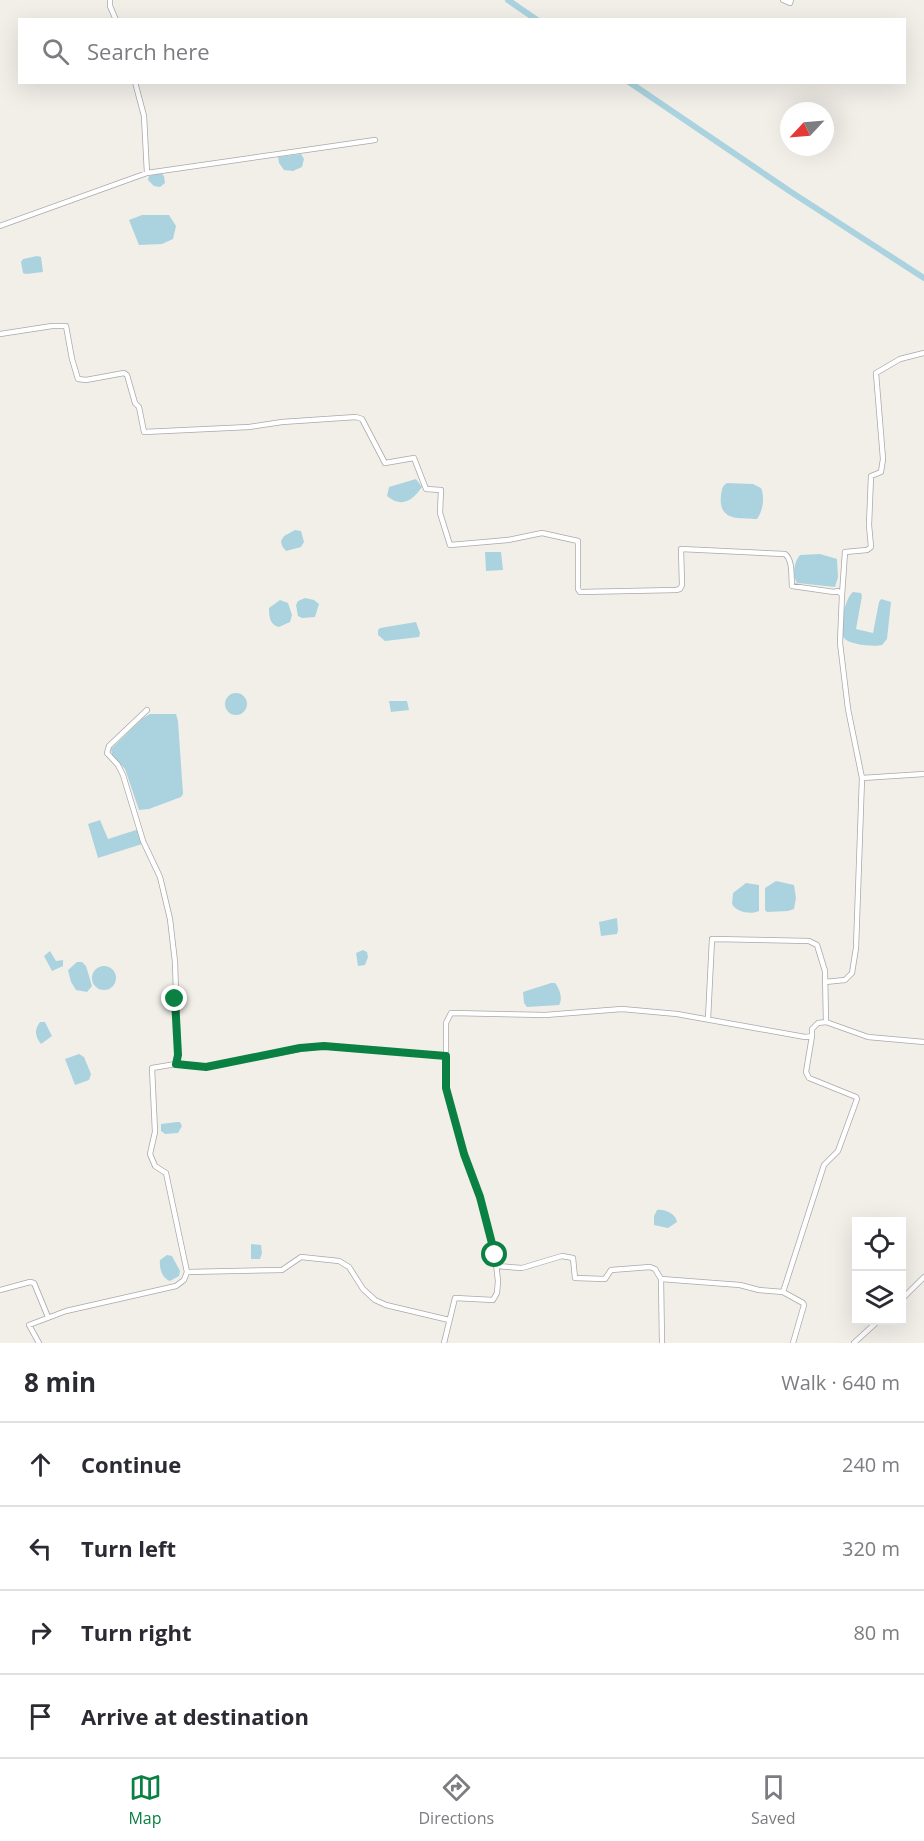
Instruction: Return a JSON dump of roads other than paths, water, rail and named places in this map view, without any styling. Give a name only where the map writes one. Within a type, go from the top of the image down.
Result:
[{"type":"street","points":[[110,0],[115,18]]},
{"type":"street","points":[[783,0],[790,3],[791,0]]},
{"type":"street","points":[[136,84],[144,116],[147,173]]},
{"type":"street","points":[[0,226],[147,173],[375,140]]},
{"type":"street","points":[[0,334],[66,326],[78,379],[86,380],[124,373],[127,375],[135,404],[139,407],[144,432],[249,427],[282,422],[356,417],[362,419],[385,463],[414,458],[426,489],[441,490],[440,513],[450,545],[508,540],[542,533],[578,541],[578,589],[580,592],[676,591],[682,585],[681,549],[785,554],[790,561],[792,586],[838,591],[842,595]]},
{"type":"street","points":[[825,982],[845,980],[852,973],[856,948],[862,778],[848,709],[842,654],[843,558],[845,552],[867,550],[871,547],[869,506],[871,476],[881,472],[883,459],[876,373],[900,359],[924,353]]},
{"type":"street","points":[[147,711],[110,746],[107,753],[118,765],[123,775],[143,841],[160,877],[170,919],[175,962],[176,1064]]},
{"type":"street","points":[[862,778],[924,774]]},
{"type":"street","points":[[708,1019],[712,939],[809,941],[817,945],[825,971],[826,1022]]},
{"type":"street","points":[[444,1343],[455,1298],[493,1300],[497,1293],[498,1281],[480,1197],[464,1154],[446,1088],[446,1023],[451,1012],[545,1016],[622,1009],[677,1014],[812,1036]]},
{"type":"street","points":[[783,1292],[824,1165],[838,1151],[857,1099],[856,1096],[809,1078],[806,1072],[812,1029],[818,1023],[826,1022],[868,1037],[924,1042]]},
{"type":"street","points":[[39,1343],[29,1324],[66,1311],[176,1286],[184,1280],[187,1272],[166,1173],[156,1166],[150,1154],[155,1132],[152,1068],[176,1064],[206,1067],[300,1048],[324,1046],[446,1056]]},
{"type":"street","points":[[187,1272],[282,1270],[301,1257],[339,1261],[350,1267],[363,1289],[375,1300],[386,1305],[449,1320]]},
{"type":"street","points":[[496,1266],[531,1267],[562,1257],[573,1258],[575,1278],[605,1279],[611,1270],[656,1269],[661,1280],[662,1343]]},
{"type":"street","points":[[906,1295],[924,1277]]},
{"type":"street","points":[[661,1280],[740,1285],[759,1290],[783,1292],[803,1302],[804,1305],[793,1343]]},
{"type":"street","points":[[0,1290],[34,1283],[48,1317]]},
{"type":"street","points":[[854,1343],[874,1325]]},
{"type":"water","points":[[301,154],[304,159],[302,167],[293,171],[284,170],[279,163],[278,157]]},
{"type":"water","points":[[161,173],[165,183],[160,187],[154,186],[148,180],[149,176]]},
{"type":"water","points":[[142,215],[169,215],[176,226],[173,239],[162,244],[139,245],[129,220]]},
{"type":"water","points":[[41,257],[43,272],[23,273],[21,262],[23,259]]},
{"type":"water","points":[[416,479],[422,487],[410,499],[397,502],[387,496],[389,487]]},
{"type":"water","points":[[727,483],[753,484],[761,488],[763,504],[757,519],[736,518],[726,514],[721,503],[721,495]]},
{"type":"water","points":[[295,530],[301,531],[304,542],[301,547],[286,551],[281,541],[284,536]]},
{"type":"water","points":[[485,552],[501,552],[503,570],[486,571]]},
{"type":"water","points":[[820,554],[837,559],[838,577],[835,587],[797,583],[794,569],[800,555]]},
{"type":"water","points":[[853,592],[861,593],[862,596],[856,629],[873,633],[879,602],[881,599],[891,602],[887,639],[882,645],[856,644],[844,638],[842,634],[843,614],[847,600]]},
{"type":"water","points":[[305,598],[319,604],[315,617],[298,616],[296,605],[298,601]]},
{"type":"water","points":[[280,600],[288,603],[292,615],[290,622],[279,627],[271,620],[269,608]]},
{"type":"water","points":[[416,622],[419,637],[385,641],[378,635],[380,628]]},
{"type":"water","points":[[232,693],[240,693],[247,700],[247,708],[240,715],[232,715],[225,708],[225,700]]},
{"type":"water","points":[[389,701],[407,701],[409,710],[391,712]]},
{"type":"water","points":[[150,714],[176,714],[183,794],[181,797],[149,809],[139,810],[125,769],[112,755],[111,749]]},
{"type":"water","points":[[100,820],[108,839],[138,830],[142,844],[98,858],[88,824]]},
{"type":"water","points":[[776,881],[794,885],[796,898],[794,909],[767,912],[765,910],[765,888]]},
{"type":"water","points":[[746,883],[759,885],[759,911],[744,912],[732,904],[733,893]]},
{"type":"water","points":[[617,918],[617,934],[601,936],[599,922]]},
{"type":"water","points":[[363,950],[367,952],[368,957],[365,965],[358,966],[356,953]]},
{"type":"water","points":[[50,951],[56,961],[63,960],[63,966],[52,971],[44,956]]},
{"type":"water","points":[[77,962],[82,962],[86,966],[92,986],[87,992],[76,990],[71,982],[68,970]]},
{"type":"water","points":[[104,966],[112,970],[116,978],[112,986],[104,990],[96,986],[92,978],[96,970]]},
{"type":"water","points":[[555,983],[560,991],[559,1005],[527,1007],[524,1003],[523,992]]},
{"type":"water","points":[[40,1022],[45,1022],[52,1036],[41,1044],[36,1033]]},
{"type":"water","points":[[79,1054],[84,1057],[91,1074],[89,1080],[75,1085],[65,1059]]},
{"type":"water","points":[[180,1122],[182,1126],[178,1133],[165,1134],[161,1131],[161,1124]]},
{"type":"water","points":[[657,1210],[670,1213],[677,1222],[668,1228],[654,1225]]},
{"type":"water","points":[[251,1244],[261,1245],[260,1259],[251,1259]]},
{"type":"water","points":[[167,1255],[172,1256],[180,1271],[179,1276],[170,1281],[163,1275],[160,1266],[160,1260]]},
{"type":"waterway","points":[[508,0],[534,18]]},
{"type":"waterway","points":[[632,84],[791,192],[924,278]]}]
